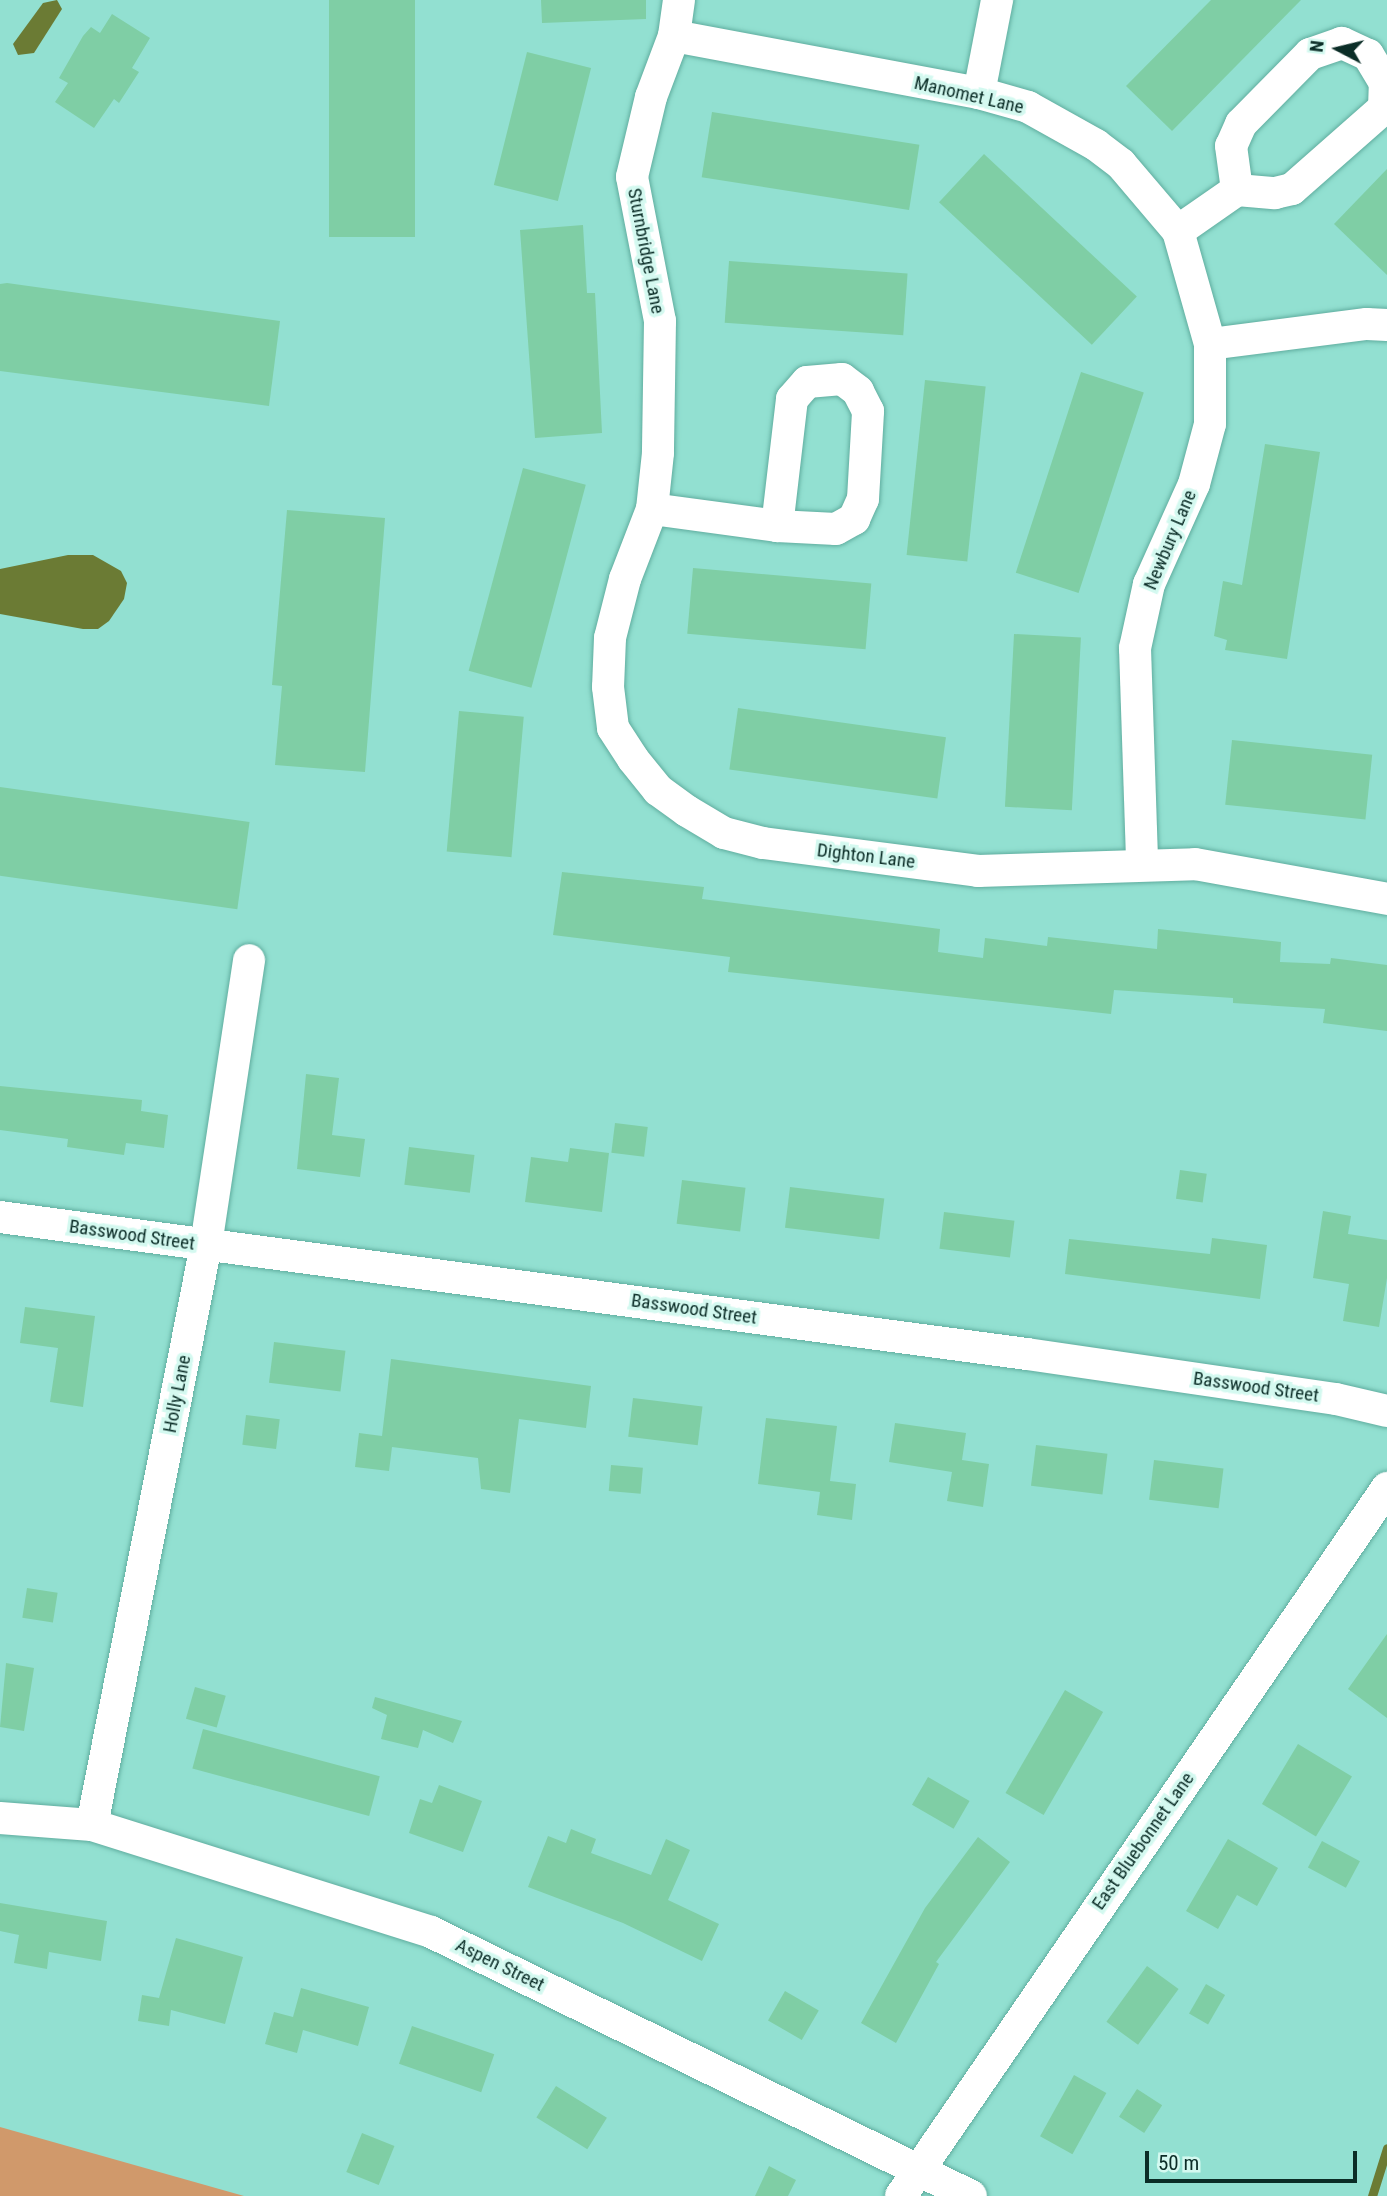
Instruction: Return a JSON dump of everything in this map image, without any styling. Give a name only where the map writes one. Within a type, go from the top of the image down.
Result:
[{"type":"street","name":"Sturnbridge Lane","points":[[652,509],[658,453],[660,321],[632,177],[651,97],[674,36],[679,0]]},
{"type":"street","points":[[979,93],[997,0]]},
{"type":"street","name":"Manomet Lane","points":[[674,36],[979,93],[1028,107],[1097,145],[1149,193],[1178,231],[1210,344]]},
{"type":"street","points":[[1178,231],[1237,190],[1275,193],[1292,189],[1384,108],[1385,83],[1368,55],[1342,43],[1310,54],[1241,124],[1231,146],[1237,190]]},
{"type":"street","points":[[1210,344],[1367,324],[1387,325]]},
{"type":"street","name":"Newbury Lane","points":[[1142,863],[1135,648],[1149,584],[1204,454],[1210,424],[1210,344]]},
{"type":"street","points":[[652,509],[777,526],[836,529],[853,519],[863,499],[868,411],[858,391],[842,379],[807,382],[792,399],[777,526]]},
{"type":"street","name":"Dighton Lane","points":[[652,509],[625,579],[610,638],[608,687],[613,728],[658,790],[724,833],[763,843],[978,871],[1028,872],[1142,863],[1195,864],[1273,875],[1387,898]]},
{"type":"street","name":"Holly Lane","points":[[92,1825],[206,1245],[249,960]]},
{"type":"street","name":"Basswood Street","points":[[0,1217],[1027,1354],[1336,1399],[1387,1411]]},
{"type":"street","name":"East Bluebonnet Lane","points":[[901,2196],[917,2168],[1387,1488]]},
{"type":"street","name":"Aspen Street","points":[[0,1818],[92,1825],[431,1932],[971,2196]]},
{"type":"shaded area","points":[[57,0],[62,9],[34,53],[18,55],[13,44],[43,3]]},
{"type":"shaded area","points":[[68,555],[93,555],[121,571],[127,583],[124,599],[109,621],[98,629],[83,629],[0,614],[0,569]]},
{"type":"shaded area","points":[[0,2127],[244,2196],[0,2196]]},
{"type":"building","points":[[329,0],[415,0],[415,237],[329,237]]},
{"type":"building","points":[[541,0],[646,0],[646,19],[542,23]]},
{"type":"building","points":[[1211,0],[1301,0],[1172,131],[1126,86]]},
{"type":"building","points":[[112,14],[150,38],[132,68],[139,72],[119,103],[114,99],[94,128],[55,102],[68,83],[59,78],[83,36],[91,27],[100,33]]},
{"type":"building","points":[[527,52],[591,68],[558,201],[494,185]]},
{"type":"building","points":[[712,112],[919,145],[909,210],[702,177]]},
{"type":"building","points":[[984,154],[1137,297],[1092,345],[939,202]]},
{"type":"building","points":[[1387,169],[1387,275],[1334,224]]},
{"type":"building","points":[[583,225],[587,293],[595,293],[602,433],[535,438],[520,230]]},
{"type":"building","points":[[729,261],[908,273],[903,335],[725,323]]},
{"type":"building","points":[[0,284],[280,321],[269,406],[0,371]]},
{"type":"building","points":[[1081,372],[1144,392],[1079,593],[1016,573]]},
{"type":"building","points":[[925,380],[986,386],[967,561],[907,555]]},
{"type":"building","points":[[1265,444],[1320,452],[1287,659],[1225,650],[1227,640],[1214,636],[1223,581],[1242,585]]},
{"type":"building","points":[[523,468],[586,485],[531,688],[469,671]]},
{"type":"building","points":[[287,510],[385,518],[365,772],[275,765],[282,686],[272,685]]},
{"type":"building","points":[[693,568],[871,584],[866,649],[687,634]]},
{"type":"building","points":[[1014,634],[1081,638],[1072,810],[1005,807]]},
{"type":"building","points":[[738,708],[946,737],[937,799],[729,769]]},
{"type":"building","points":[[459,711],[524,717],[511,857],[447,851]]},
{"type":"building","points":[[1232,740],[1372,755],[1365,819],[1225,805]]},
{"type":"building","points":[[0,787],[250,822],[237,909],[0,876]]},
{"type":"building","points":[[562,872],[704,887],[702,899],[940,929],[938,952],[983,958],[985,938],[1047,946],[1048,937],[1157,949],[1158,929],[1281,942],[1280,962],[1330,964],[1331,958],[1387,965],[1387,1031],[1323,1023],[1325,1009],[1233,1003],[1233,998],[1114,990],[1111,1014],[728,972],[730,957],[553,935]]},
{"type":"building","points":[[306,1074],[339,1078],[332,1135],[365,1139],[360,1177],[297,1169]]},
{"type":"building","points":[[0,1086],[142,1100],[141,1111],[168,1115],[164,1148],[126,1143],[124,1155],[67,1147],[68,1139],[0,1130]]},
{"type":"building","points":[[615,1123],[648,1127],[644,1157],[611,1153]]},
{"type":"building","points":[[409,1147],[475,1155],[470,1193],[404,1185]]},
{"type":"building","points":[[570,1148],[609,1153],[602,1212],[525,1202],[531,1157],[568,1162]]},
{"type":"building","points":[[1180,1170],[1207,1174],[1203,1202],[1176,1199]]},
{"type":"building","points":[[682,1180],[746,1188],[740,1231],[677,1224]]},
{"type":"building","points":[[790,1187],[884,1199],[879,1239],[785,1228]]},
{"type":"building","points":[[1323,1211],[1351,1216],[1348,1234],[1387,1240],[1387,1278],[1379,1327],[1343,1321],[1349,1284],[1313,1278]]},
{"type":"building","points":[[944,1212],[1014,1221],[1010,1257],[939,1249]]},
{"type":"building","points":[[1212,1238],[1267,1245],[1260,1299],[1065,1274],[1069,1239],[1210,1254]]},
{"type":"building","points":[[25,1307],[95,1316],[83,1407],[50,1402],[58,1348],[20,1343]]},
{"type":"building","points":[[274,1342],[345,1351],[340,1391],[269,1383]]},
{"type":"building","points":[[391,1359],[591,1386],[586,1428],[519,1419],[510,1493],[481,1489],[478,1458],[392,1447],[389,1471],[355,1467],[359,1433],[382,1436]]},
{"type":"building","points":[[633,1398],[702,1407],[698,1445],[628,1437]]},
{"type":"building","points":[[246,1415],[280,1419],[276,1449],[242,1445]]},
{"type":"building","points":[[766,1418],[837,1426],[830,1481],[856,1484],[852,1520],[817,1515],[820,1492],[758,1484]]},
{"type":"building","points":[[895,1423],[966,1433],[962,1460],[989,1464],[983,1507],[947,1501],[952,1472],[889,1462]]},
{"type":"building","points":[[1036,1445],[1107,1454],[1102,1494],[1031,1486]]},
{"type":"building","points":[[1154,1460],[1223,1469],[1219,1508],[1149,1500]]},
{"type":"building","points":[[611,1465],[643,1468],[641,1494],[609,1491]]},
{"type":"building","points":[[27,1588],[58,1593],[53,1622],[22,1618]]},
{"type":"building","points":[[1387,1634],[1387,1718],[1348,1689]]},
{"type":"building","points":[[6,1663],[34,1668],[24,1731],[0,1727]]},
{"type":"building","points":[[195,1687],[226,1696],[217,1728],[186,1719]]},
{"type":"building","points":[[1065,1690],[1103,1712],[1044,1815],[1006,1793]]},
{"type":"building","points":[[375,1697],[462,1721],[453,1743],[423,1730],[418,1748],[381,1739],[387,1715],[372,1708]]},
{"type":"building","points":[[203,1729],[380,1776],[369,1816],[192,1769]]},
{"type":"building","points":[[1298,1744],[1352,1776],[1316,1836],[1262,1804]]},
{"type":"building","points":[[928,1777],[970,1801],[954,1829],[912,1805]]},
{"type":"building","points":[[439,1785],[482,1801],[463,1852],[409,1833],[420,1799],[432,1803]]},
{"type":"building","points":[[571,1829],[596,1839],[591,1853],[651,1875],[666,1839],[690,1850],[668,1900],[719,1924],[702,1961],[623,1923],[528,1887],[548,1836],[566,1843]]},
{"type":"building","points":[[978,1837],[1010,1862],[936,1962],[939,1964],[896,2043],[861,2023],[925,1908]]},
{"type":"building","points":[[1228,1839],[1278,1868],[1257,1906],[1237,1895],[1218,1929],[1186,1911]]},
{"type":"building","points":[[1322,1841],[1360,1861],[1346,1888],[1308,1867]]},
{"type":"building","points":[[0,1903],[107,1921],[101,1961],[49,1952],[47,1969],[14,1963],[19,1935],[0,1931]]},
{"type":"building","points":[[176,1938],[243,1957],[225,2024],[171,2010],[169,2026],[138,2021],[142,1995],[159,1998]]},
{"type":"building","points":[[1147,1966],[1179,1989],[1138,2045],[1106,2022]]},
{"type":"building","points":[[1206,1984],[1225,1995],[1208,2024],[1189,2013]]},
{"type":"building","points":[[301,1988],[369,2007],[358,2046],[303,2030],[297,2053],[265,2044],[274,2012],[293,2017]]},
{"type":"building","points":[[785,1991],[819,2010],[802,2040],[768,2020]]},
{"type":"building","points":[[412,2026],[494,2054],[481,2092],[399,2064]]},
{"type":"building","points":[[1074,2075],[1106,2093],[1072,2154],[1040,2136]]},
{"type":"building","points":[[556,2086],[607,2118],[587,2149],[536,2117]]},
{"type":"building","points":[[1137,2089],[1162,2105],[1144,2133],[1119,2117]]},
{"type":"building","points":[[362,2133],[394,2146],[379,2185],[346,2172]]},
{"type":"building","points":[[769,2166],[796,2180],[788,2196],[755,2196]]},
{"type":"waterway","points":[[1372,2196],[1387,2148]]}]
